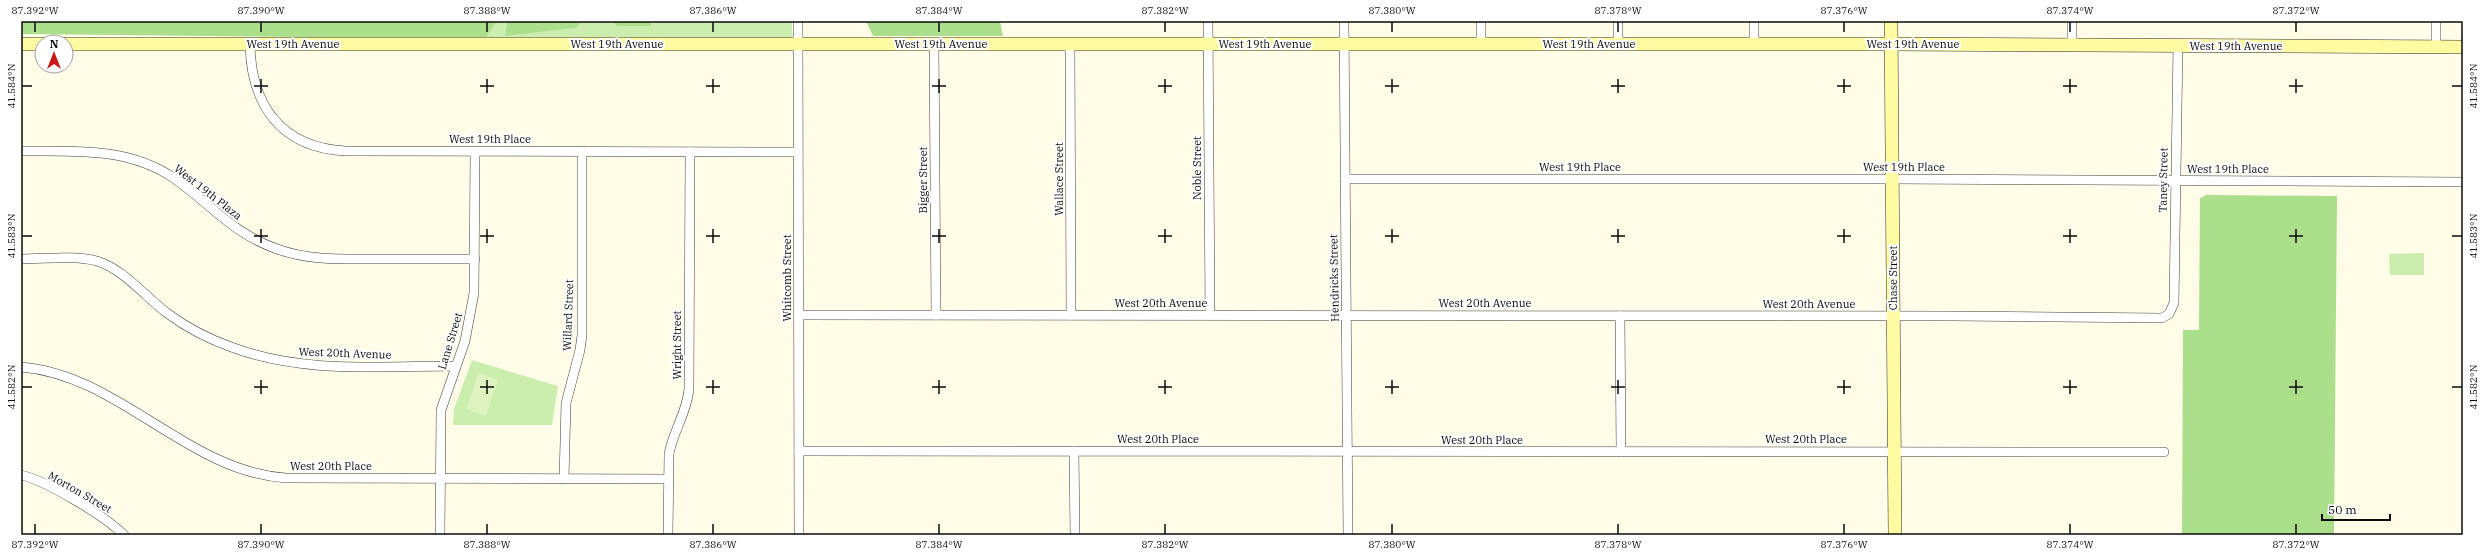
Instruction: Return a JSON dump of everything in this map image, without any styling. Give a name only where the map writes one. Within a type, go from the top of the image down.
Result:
[{"type":"street","name":"Whitcomb Street","points":[[798,21],[799,535]]},
{"type":"street","name":"Noble Street","points":[[1208,21],[1210,315]]},
{"type":"street","name":"Hendricks Street","points":[[1344,21],[1348,535]]},
{"type":"street","points":[[1481,21],[1481,44]]},
{"type":"street","points":[[1618,21],[1618,44]]},
{"type":"street","points":[[1754,21],[1754,44]]},
{"type":"street","name":"Chase Street","points":[[1891,21],[1895,535]]},
{"type":"street","points":[[2072,21],[2072,45]]},
{"type":"street","points":[[2436,21],[2436,46]]},
{"type":"street","points":[[21,44],[34,44]]},
{"type":"street","name":"West 19th Avenue","points":[[74,44],[1892,44],[2463,47]]},
{"type":"street","name":"West 19th Place","points":[[250,44],[252,74],[259,98],[272,118],[300,140],[334,150],[475,152],[798,152]]},
{"type":"street","name":"Bigger Street","points":[[934,44],[936,315]]},
{"type":"street","name":"Wallace Street","points":[[1070,44],[1071,315]]},
{"type":"street","name":"Taney Street","points":[[2169,314],[2174,303],[2178,45]]},
{"type":"street","name":"West 19th Plaza","points":[[21,151],[103,152],[140,162],[174,179],[238,230],[262,243],[291,253],[335,259],[475,259]]},
{"type":"street","name":"Willard Street","points":[[564,479],[566,403],[582,342],[582,151]]},
{"type":"street","name":"Lane Street","points":[[440,535],[441,410],[456,366],[470,317],[475,259],[475,152]]},
{"type":"street","name":"Wright Street","points":[[668,535],[667,479],[670,447],[687,406],[689,389],[690,152]]},
{"type":"street","name":"West 19th Place","points":[[1345,179],[1892,179],[2463,182]]},
{"type":"street","name":"West 20th Avenue","points":[[21,259],[81,259],[106,265],[123,274],[144,294],[184,324],[224,345],[268,359],[321,366],[456,366]]},
{"type":"street","name":"West 20th Avenue","points":[[799,315],[1893,316],[2162,318],[2169,314]]},
{"type":"street","points":[[1620,316],[1621,452]]},
{"type":"street","name":"West 20th Place","points":[[21,367],[56,373],[83,383],[210,457],[247,472],[286,478],[667,479]]},
{"type":"street","name":"West 20th Place","points":[[799,451],[2164,452]]},
{"type":"street","points":[[1074,451],[1075,535]]},
{"type":"street","name":"Morton Street","points":[[21,476],[47,486],[108,522],[124,535]]},
{"type":"green space","points":[[21,21],[497,21],[485,39],[21,34]]},
{"type":"green space","points":[[497,21],[507,23],[505,36],[576,28],[582,21],[611,21],[617,26],[651,26],[651,21],[792,21],[792,37],[485,39]]},
{"type":"green space","points":[[500,21],[582,21],[576,28],[505,36],[507,23]]},
{"type":"green space","points":[[611,21],[651,21],[651,26],[617,26]]},
{"type":"green space","points":[[866,21],[1000,21],[1003,36],[873,36]]},
{"type":"green space","points":[[2206,195],[2337,196],[2334,535],[2182,535],[2183,330],[2199,330],[2200,198]]},
{"type":"green space","points":[[2424,253],[2424,275],[2390,275],[2389,254]]},
{"type":"green space","points":[[472,360],[558,386],[552,425],[453,425],[454,409]]},
{"type":"green space","points":[[479,373],[498,380],[486,416],[466,409]]}]
